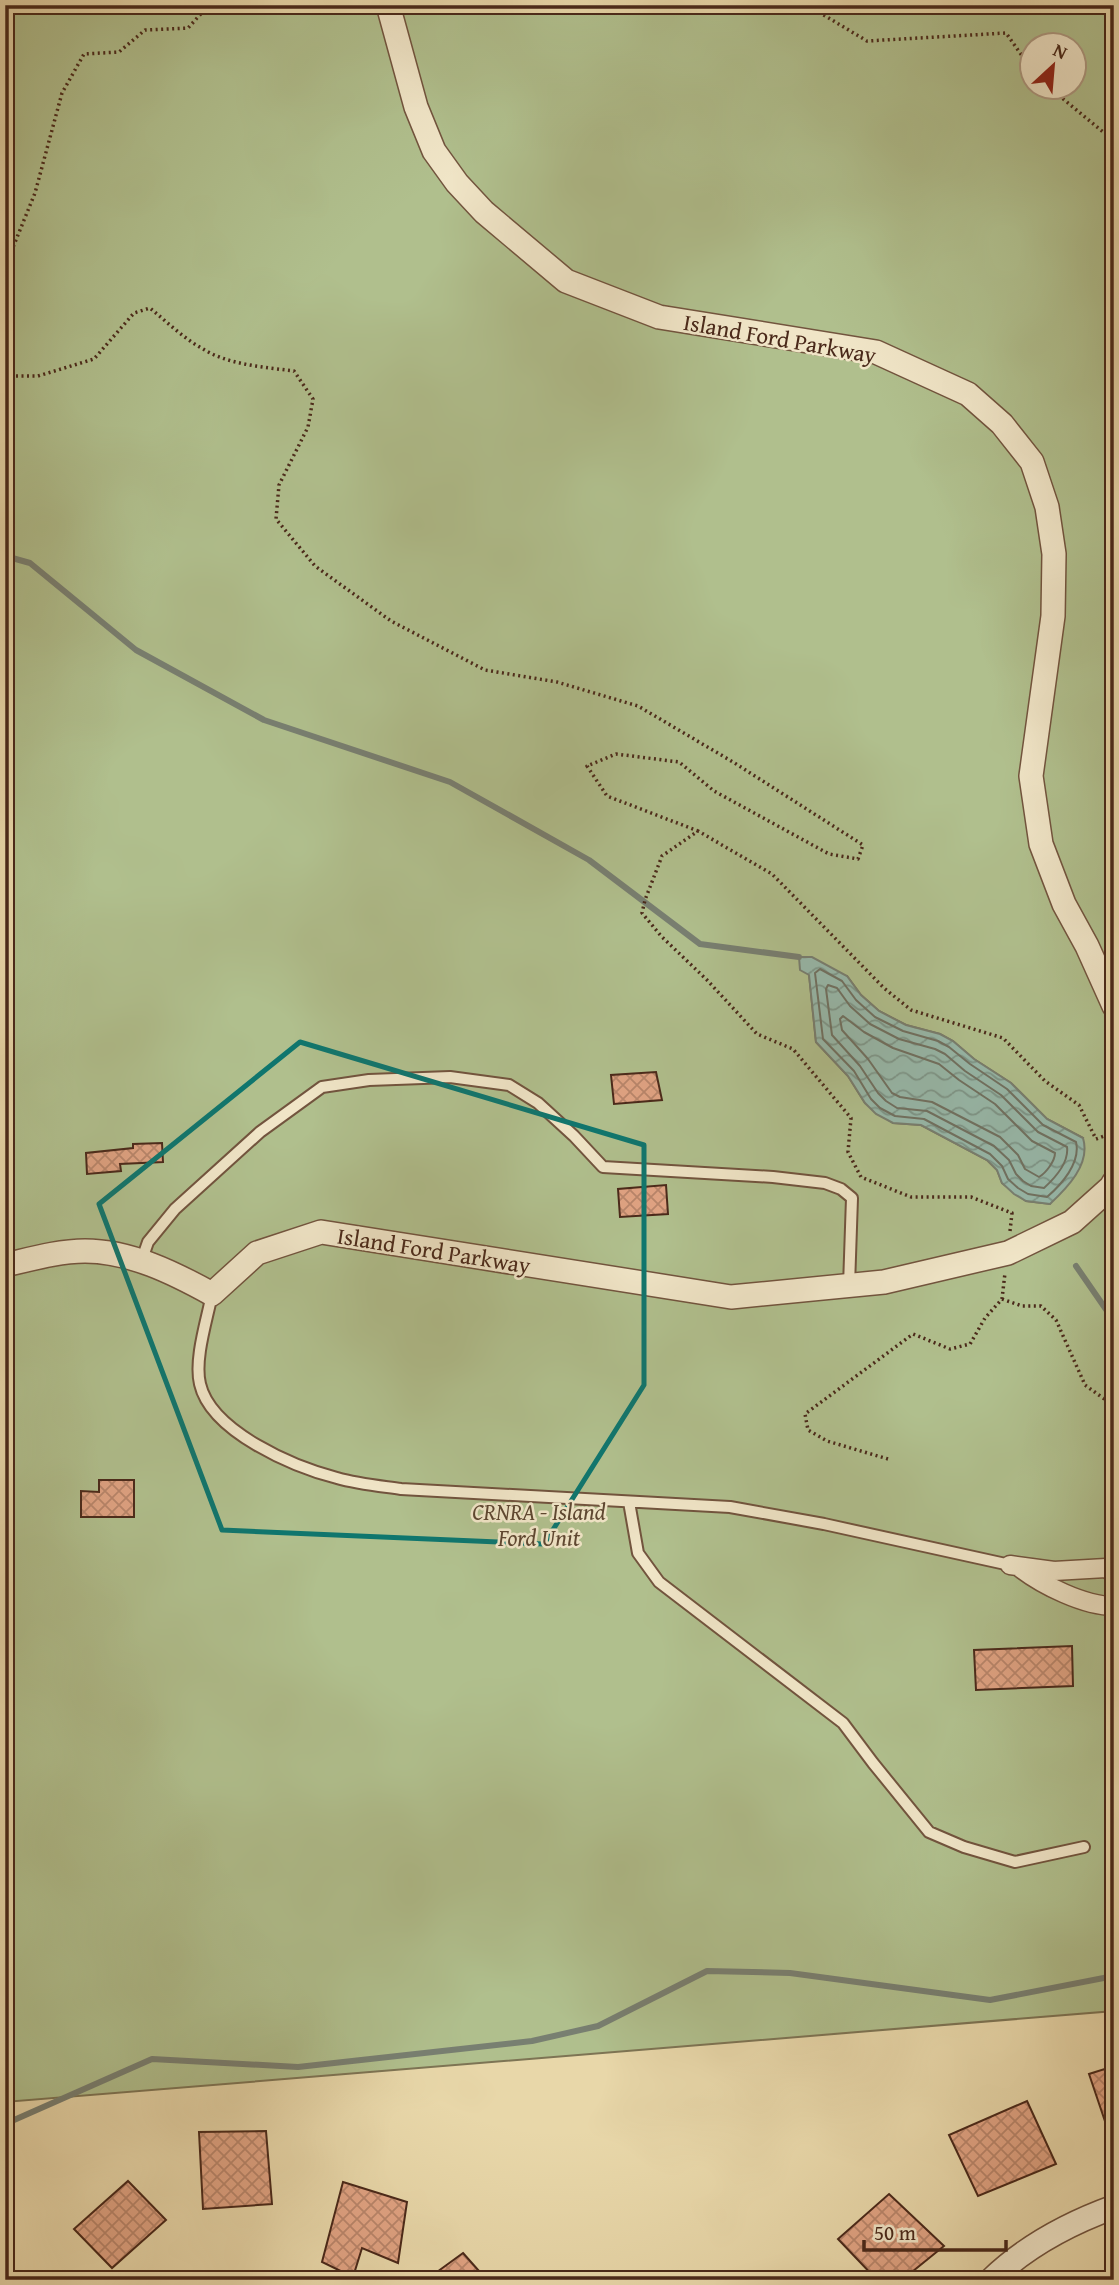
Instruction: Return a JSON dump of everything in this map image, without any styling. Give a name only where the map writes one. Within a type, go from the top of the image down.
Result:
[{"type":"street","name":"Island Ford Parkway","points":[[388,5],[416,107],[434,151],[457,183],[484,212],[566,281],[659,317],[876,352],[968,394],[1002,424],[1032,463],[1047,508],[1054,554],[1053,616],[1031,776],[1041,844],[1064,904],[1114,1006]]},
{"type":"street","name":"Island Ford Parkway","points":[[212,1294],[257,1254],[321,1232],[731,1297],[884,1282],[1008,1254],[1072,1223],[1111,1188],[1114,1182]]},
{"type":"street","points":[[5,1265],[85,1251],[121,1256],[173,1272],[212,1294]]},
{"type":"street","points":[[1014,1566],[1054,1571],[1106,1568],[1114,1573]]},
{"type":"street","points":[[1014,1566],[1038,1581],[1101,1606],[1114,1606]]},
{"type":"street","points":[[991,2280],[1040,2242],[1089,2216],[1114,2207]]},
{"type":"lane","points":[[141,1262],[148,1242],[175,1209],[260,1132],[321,1087],[369,1080],[450,1077],[509,1085],[538,1103],[603,1167],[773,1177],[825,1183],[841,1189],[852,1198],[849,1286]]},
{"type":"lane","points":[[212,1294],[198,1366],[206,1401],[216,1415],[229,1426],[265,1449],[300,1466],[369,1485],[415,1490],[730,1507],[824,1524],[1014,1566]]},
{"type":"lane","points":[[628,1502],[638,1553],[659,1582],[843,1723],[929,1832],[964,1847],[1015,1862],[1084,1847]]},
{"type":"path","points":[[5,267],[35,193],[62,93],[84,54],[119,52],[145,30],[188,28],[209,5]]},
{"type":"path","points":[[820,5],[822,14],[867,41],[1006,33],[1018,51]]},
{"type":"path","points":[[1067,102],[1108,136],[1114,137]]},
{"type":"path","points":[[5,376],[38,376],[94,359],[134,313],[150,308],[204,351],[238,363],[294,371],[313,400],[308,427],[279,485],[276,519],[315,566],[391,621],[485,670],[557,682],[638,706],[733,762],[863,845],[858,859],[829,854],[714,791],[679,762],[616,754],[587,766],[607,796],[698,831],[772,874],[884,988],[911,1010],[1003,1038],[1045,1081],[1079,1105],[1096,1139],[1107,1135],[1114,1126]]},
{"type":"path","points":[[698,831],[662,856],[642,913],[757,1034],[793,1049],[843,1108],[851,1118],[848,1152],[862,1177],[911,1197],[971,1197],[1012,1213],[1002,1299],[985,1318],[970,1345],[950,1349],[912,1334],[805,1414],[808,1430],[827,1441],[888,1459]]},
{"type":"path","points":[[1002,1299],[1022,1306],[1041,1306],[1056,1320],[1085,1385],[1114,1406]]},
{"type":"highlighted area","points":[[300,1042],[644,1145],[644,1385],[544,1544],[222,1530],[99,1204]]},
{"type":"green space","name":"CRNRA - Island Ford Unit","points":[[5,5],[1114,5],[1114,2011],[5,2102]],"holes":[[[809,974],[847,976],[861,995],[879,1011],[906,1025],[940,1034],[953,1041],[974,1059],[1011,1083],[1047,1119],[1083,1138],[1050,1204],[1026,1201],[1002,1183],[997,1170],[987,1160],[921,1125],[893,1123],[865,1103],[848,1076],[816,1042]]]},
{"type":"water","points":[[799,957],[812,957],[847,976],[861,995],[879,1011],[906,1025],[940,1034],[953,1041],[974,1059],[1011,1083],[1047,1119],[1083,1138],[1084,1157],[1070,1183],[1050,1204],[1026,1201],[1002,1183],[997,1170],[987,1160],[921,1125],[893,1123],[876,1114],[865,1103],[848,1076],[816,1042],[809,975],[800,970]]},
{"type":"building","points":[[656,1072],[662,1100],[614,1104],[611,1075]]},
{"type":"building","points":[[162,1143],[163,1162],[120,1164],[121,1171],[87,1174],[86,1153],[133,1148],[133,1144]]},
{"type":"building","points":[[666,1185],[668,1214],[620,1217],[618,1189]]},
{"type":"building","points":[[99,1480],[134,1480],[134,1517],[81,1517],[81,1491],[99,1492]]},
{"type":"building","points":[[1072,1646],[1073,1686],[976,1690],[974,1650]]},
{"type":"building","points":[[1114,2066],[1114,2138],[1111,2139],[1089,2074]]},
{"type":"building","points":[[1027,2101],[1056,2164],[978,2196],[949,2135]]},
{"type":"building","points":[[266,2131],[272,2204],[203,2209],[199,2132]]},
{"type":"building","points":[[128,2181],[166,2220],[112,2268],[74,2229]]},
{"type":"building","points":[[343,2182],[407,2202],[398,2263],[362,2248],[353,2277],[322,2262]]},
{"type":"building","points":[[889,2194],[944,2246],[902,2280],[877,2280],[838,2239]]},
{"type":"building","points":[[463,2253],[487,2280],[426,2280]]},
{"type":"waterway","points":[[5,556],[30,563],[136,650],[264,720],[450,782],[589,860],[700,944],[799,957]]},
{"type":"waterway","points":[[1076,1266],[1114,1321]]},
{"type":"waterway","points":[[5,2124],[152,2059],[298,2067],[532,2041],[598,2026],[707,1971],[790,1973],[990,2000],[1114,1976]]}]
